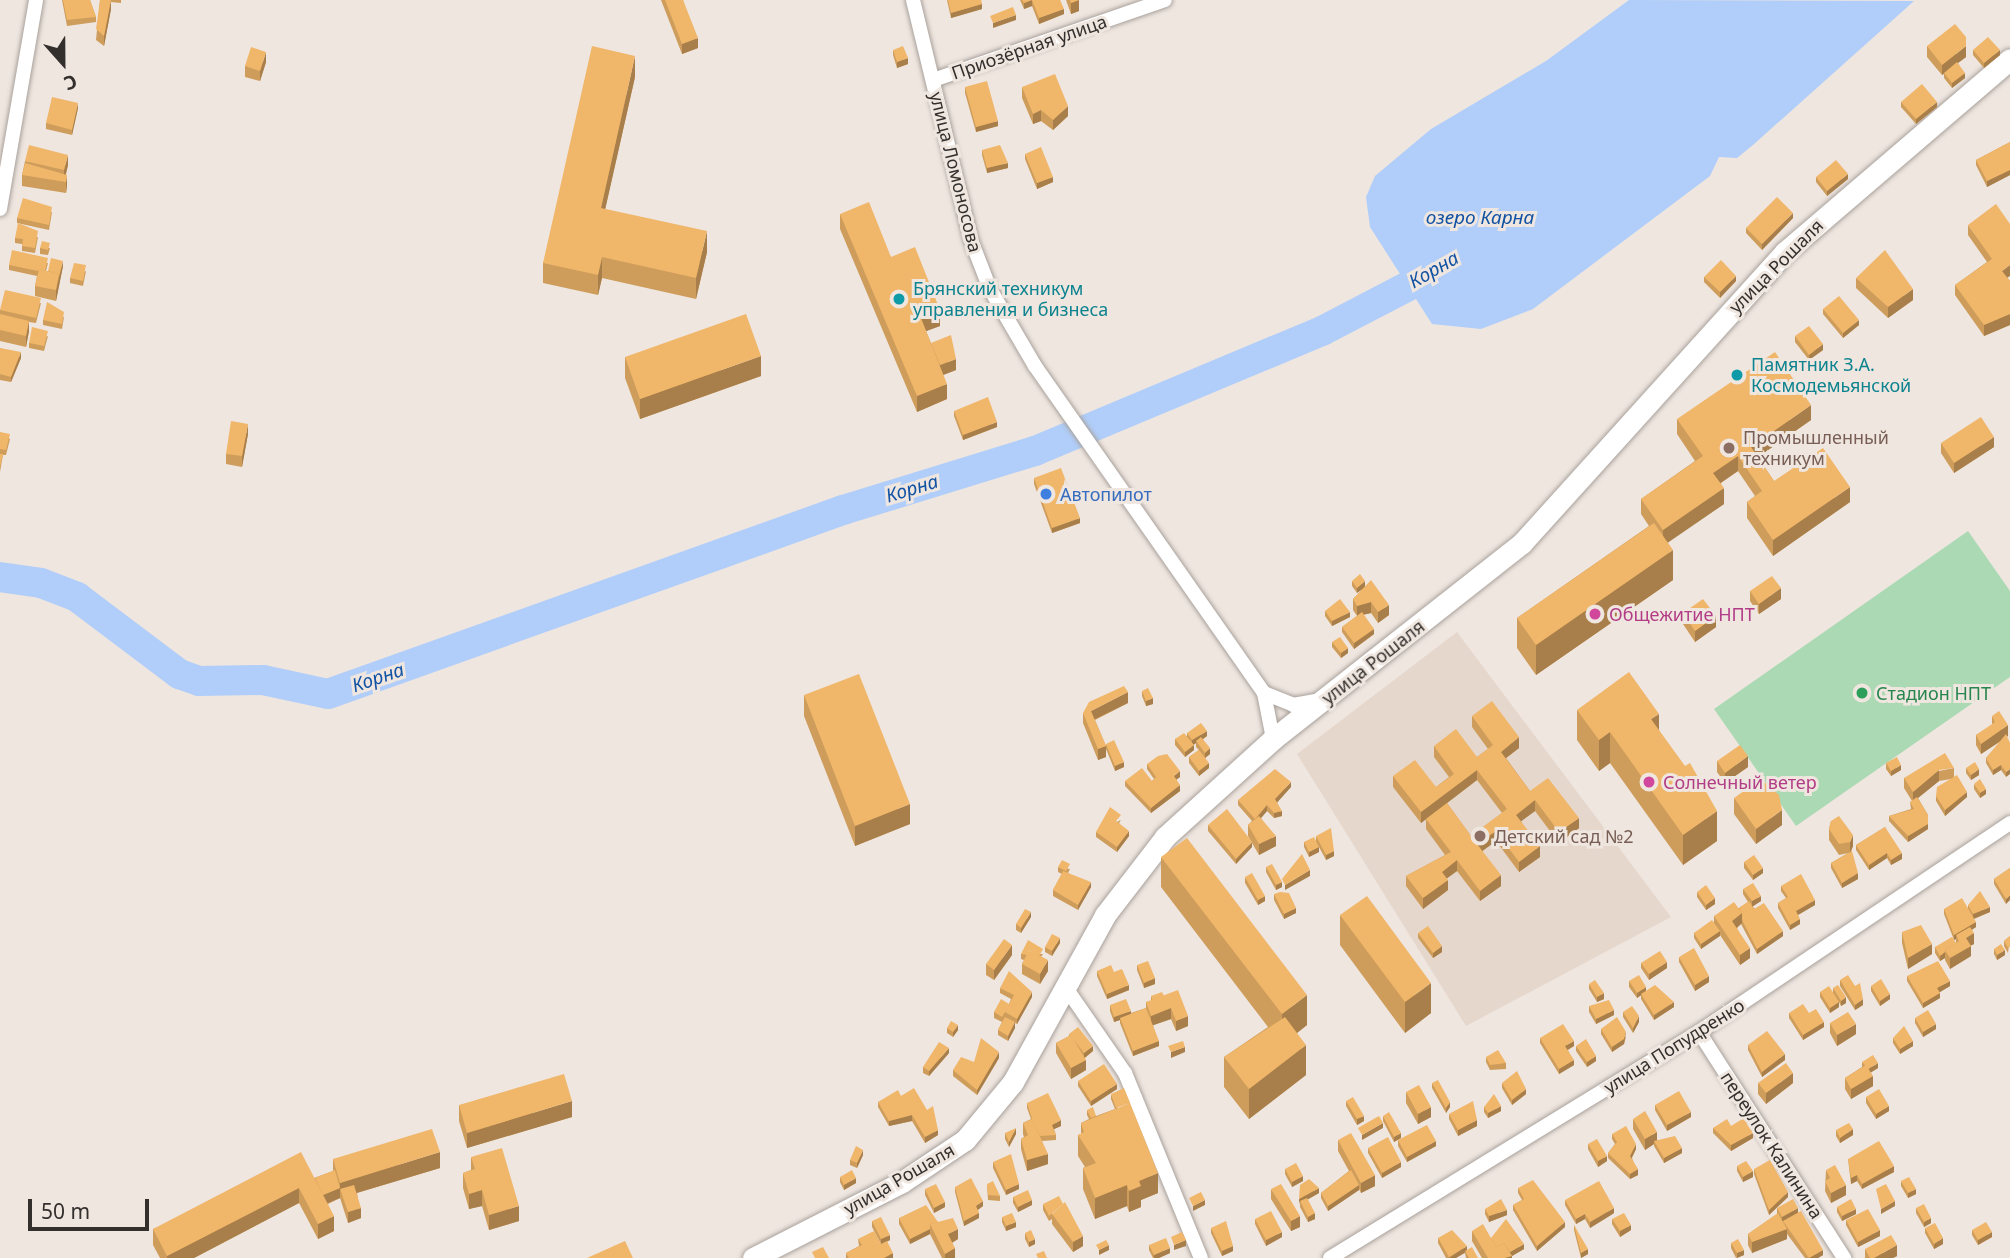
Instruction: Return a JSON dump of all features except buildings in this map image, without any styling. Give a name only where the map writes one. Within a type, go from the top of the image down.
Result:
[{"type":"main road","name":"улица Рошаля","points":[[753,1258],[902,1182],[965,1140],[1013,1082],[1064,985],[1140,865],[1273,739],[1548,519],[1784,253],[2010,59]]},
{"type":"street","points":[[0,209],[36,0]]},
{"type":"street","name":"улица Ломоносова","points":[[913,0],[980,265],[1063,407],[1264,693]]},
{"type":"street","name":"Приозёрная улица","points":[[933,80],[1165,0]]},
{"type":"street","points":[[1264,693],[1293,705],[1327,698]]},
{"type":"street","points":[[1264,693],[1273,739]]},
{"type":"street","name":"улица Попудренко","points":[[1329,1258],[1699,1032],[2010,823]]},
{"type":"street","points":[[1064,985],[1125,1073],[1201,1258]]},
{"type":"street","name":"переулок Калинина","points":[[1699,1032],[1844,1258]]},
{"type":"shaded area","name":"Детский сад №2","points":[[1457,632],[1671,917],[1466,1026],[1297,754]]},
{"type":"green space","name":"Стадион НПТ","points":[[1968,531],[2010,591],[2010,677],[1796,826],[1714,709]]},
{"type":"water","name":"озеро Карна","points":[[1629,0],[1914,1],[1737,158],[1719,157],[1710,176],[1533,309],[1481,329],[1432,324],[1370,227],[1366,197],[1375,176],[1431,129],[1546,61]]},
{"type":"waterway","name":"Корна","points":[[0,577],[41,583],[77,597],[179,674],[199,681],[263,680],[328,694],[843,510],[1035,451],[1322,331],[1441,269]]},
{"type":"place","name":"Брянский техникум управления и бизнеса","points":[[899,299]]},
{"type":"place","name":"Памятник З.А. Космодемьянской","points":[[1737,375]]},
{"type":"place","name":"Промышленный техникум","points":[[1729,448]]},
{"type":"place","name":"Автопилот","points":[[1046,494]]},
{"type":"place","name":"Общежитие НПТ","points":[[1595,614]]},
{"type":"place","name":"Стадион НПТ","points":[[1862,693]]},
{"type":"place","name":"Солнечный ветер","points":[[1649,782]]},
{"type":"place","name":"Детский сад №2","points":[[1480,836]]}]
